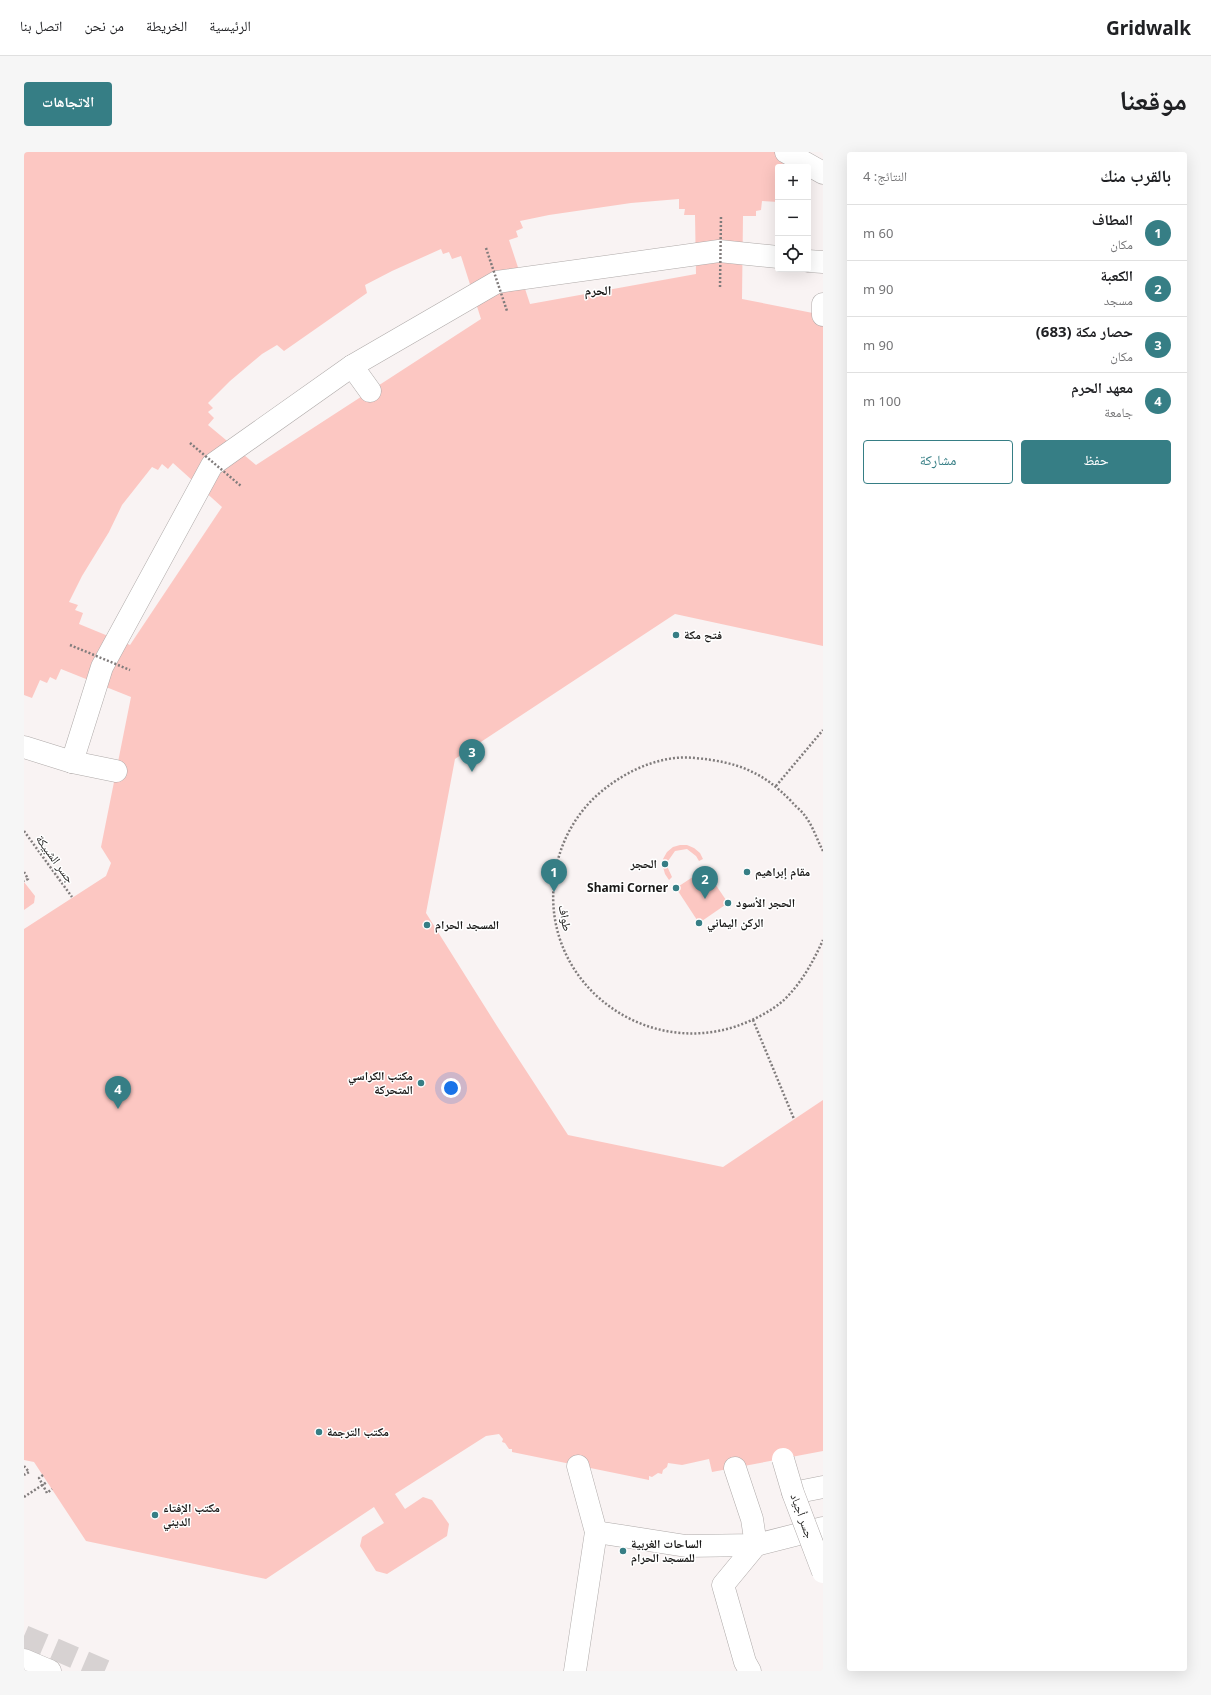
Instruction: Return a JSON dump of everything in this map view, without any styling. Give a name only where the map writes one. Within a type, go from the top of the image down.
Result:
[{"type":"street","points":[[786,152],[823,173]]},
{"type":"street","points":[[72,762],[102,667],[212,465],[352,366],[497,282],[719,251],[775,257]]},
{"type":"street","points":[[811,260],[823,262]]},
{"type":"street","points":[[823,304],[823,314]]},
{"type":"street","points":[[352,366],[370,391]]},
{"type":"street","points":[[24,747],[72,762],[116,771]]},
{"type":"street","name":"جسر أجياد","points":[[783,1459],[793,1493],[823,1572]]},
{"type":"street","points":[[575,1671],[596,1532],[578,1466]]},
{"type":"street","points":[[735,1468],[752,1519],[756,1545],[723,1585],[745,1662],[750,1671]]},
{"type":"street","points":[[793,1493],[823,1487]]},
{"type":"street","points":[[596,1532],[686,1546],[756,1545],[823,1528]]},
{"type":"street","points":[[24,1660],[50,1671]]},
{"type":"path","points":[[720,287],[722,216]]},
{"type":"path","points":[[486,248],[507,311]]},
{"type":"path","points":[[190,442],[241,486]]},
{"type":"path","points":[[70,645],[130,670]]},
{"type":"path","points":[[776,786],[823,730]]},
{"type":"path","name":"طواف","points":[[823,851],[806,816],[776,786],[760,775],[723,761],[692,757],[662,760],[632,771],[605,787],[583,809],[566,837],[556,866],[552,896],[556,925],[565,953],[580,979],[603,1003],[631,1021],[663,1031],[694,1034],[724,1030],[753,1020],[784,999],[808,971],[823,940]]},
{"type":"path","name":"جسر الشبيكة","points":[[24,831],[72,897]]},
{"type":"path","points":[[24,872],[28,879],[24,881]]},
{"type":"path","points":[[753,1020],[794,1118]]},
{"type":"path","points":[[24,1466],[29,1472],[24,1475]]},
{"type":"path","points":[[43,1475],[39,1478],[43,1486],[48,1493],[52,1489]]},
{"type":"path","points":[[24,1497],[47,1482]]},
{"type":"building","name":"المسجد الحرام","points":[[24,152],[784,152],[783,164],[775,164],[775,202],[762,201],[761,210],[756,211],[756,216],[743,216],[742,299],[823,315],[823,646],[675,614],[455,759],[426,913],[568,1135],[723,1167],[823,1100],[823,1451],[712,1472],[709,1459],[682,1465],[668,1463],[662,1474],[658,1473],[652,1477],[649,1476],[649,1480],[512,1452],[512,1449],[509,1449],[505,1443],[502,1442],[503,1439],[499,1434],[486,1436],[395,1494],[405,1509],[423,1497],[432,1500],[449,1524],[447,1536],[387,1574],[376,1571],[360,1546],[362,1537],[384,1523],[374,1507],[266,1579],[86,1541],[34,1462],[24,1460],[24,929],[106,876],[111,863],[101,847],[131,697],[61,669],[56,680],[50,677],[47,683],[40,680],[32,698],[24,695]],"holes":[[[679,199],[679,209],[685,209],[684,215],[695,215],[696,274],[530,304],[509,240],[518,237],[516,231],[523,228],[520,221],[549,215],[631,203]],[[441,249],[443,254],[449,252],[452,259],[461,256],[481,319],[256,465],[208,425],[214,418],[208,412],[213,408],[208,403],[230,381],[262,354],[277,345],[284,351],[367,293],[365,285]],[[173,463],[222,507],[130,645],[79,624],[83,613],[75,610],[78,605],[69,602],[82,576],[109,532],[122,505],[152,467],[158,470],[162,464],[168,469]]]},
{"type":"building","name":"الحجر","points":[[687,845],[694,848],[700,853],[703,859],[699,861],[696,856],[687,849],[675,851],[668,861],[667,866],[672,877],[669,880],[663,867],[663,859],[667,852],[673,847]]},
{"type":"building","points":[[705,869],[728,903],[699,923],[676,888]]},
{"type":"building","points":[[24,882],[35,896],[34,903],[24,910]]},
{"type":"tunnel","points":[[24,1636],[106,1671]]},
{"type":"place","name":"فتح مكة","points":[[676,635]]},
{"type":"place","name":"حصار مكة (683)","points":[[472,772]]},
{"type":"place","name":"الحجر","points":[[665,864]]},
{"type":"place","name":"مقام إبراهيم","points":[[747,872]]},
{"type":"place","name":"Shami Corner","points":[[676,888]]},
{"type":"place","name":"المطاف","points":[[554,892]]},
{"type":"place","name":"الكعبة","points":[[705,899]]},
{"type":"place","name":"الحجر الأسود","points":[[728,903]]},
{"type":"place","name":"الركن اليماني","points":[[699,923]]},
{"type":"place","name":"المسجد الحرام","points":[[427,925]]},
{"type":"place","name":"مكتب الكراسي المتحركة","points":[[421,1083]]},
{"type":"place","name":"معهد الحرم","points":[[118,1109]]},
{"type":"place","name":"مكتب الترجمة","points":[[319,1432]]},
{"type":"place","name":"مكتب الإفتاء الديني","points":[[155,1515]]},
{"type":"place","name":"الساحات الغربية للمسجد الحرام","points":[[623,1551]]},
{"type":"district","name":"الحرم","points":[[598,290]]}]
